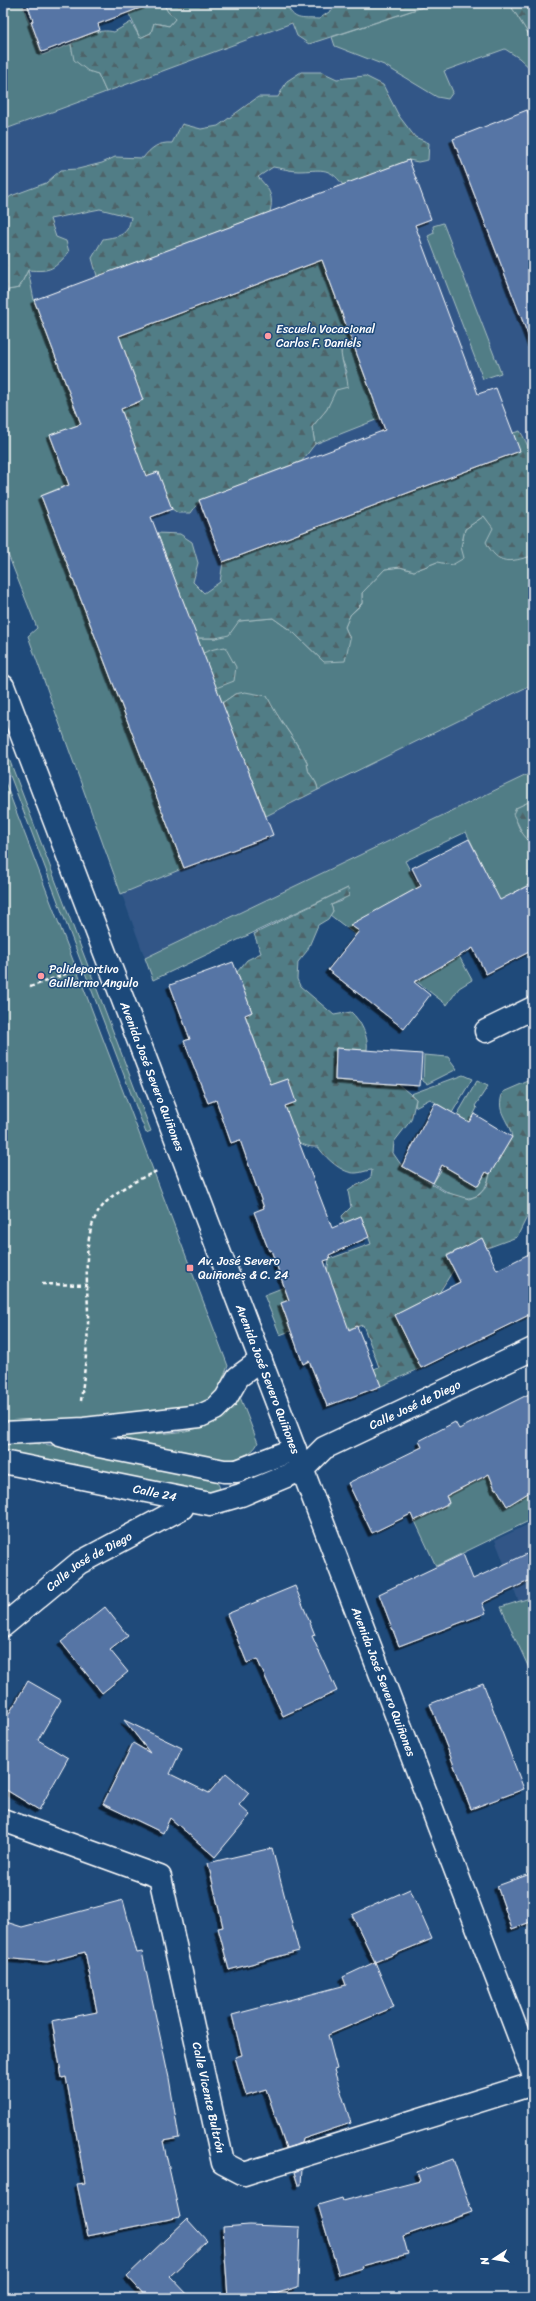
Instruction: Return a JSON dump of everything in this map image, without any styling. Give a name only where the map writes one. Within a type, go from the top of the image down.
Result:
[{"type":"street","name":"Avenida José Severo Quiñones","points":[[3,686],[533,2073]]},
{"type":"street","points":[[486,1031],[533,1008]]},
{"type":"street","name":"Calle José de Diego","points":[[303,1469],[324,1448],[533,1349]]},
{"type":"street","points":[[3,1433],[47,1432],[200,1416],[215,1408],[226,1398],[238,1377],[261,1360]]},
{"type":"street","points":[[47,1432],[94,1445],[224,1471],[237,1471],[295,1449]]},
{"type":"street","name":"Calle 24","points":[[3,1462],[210,1504],[241,1495],[303,1469]]},
{"type":"street","name":"Calle José de Diego","points":[[3,1626],[79,1563],[182,1508]]},
{"type":"street","name":"Calle Vicente Bultrón","points":[[3,1820],[160,1877],[223,2163],[244,2174],[533,2084]]},
{"type":"path","points":[[30,987],[71,972]]},
{"type":"path","points":[[81,1401],[87,1349],[87,1285],[90,1231],[100,1210],[120,1190],[159,1170]]},
{"type":"path","points":[[42,1284],[87,1285]]},
{"type":"shaded area","name":"Escuela Vocacional Carlos F. Daniels","points":[[435,3],[509,3],[533,41],[533,800],[153,980],[28,636],[37,628],[3,542],[3,130],[292,23],[309,44]]},
{"type":"shaded area","points":[[533,1522],[533,1639],[495,1540]]},
{"type":"green space","points":[[3,3],[22,3],[42,55],[71,44],[76,59],[88,70],[98,74],[106,92],[3,130]]},
{"type":"green space","points":[[124,3],[163,3],[168,12],[176,18],[169,26],[154,23],[151,33],[140,38]]},
{"type":"green space","points":[[163,3],[286,3],[292,13],[299,18],[319,19],[342,3],[435,3],[309,44],[297,36],[292,23],[106,92],[98,74],[88,71],[74,60],[71,44],[91,34],[103,31],[114,32],[131,22],[140,38],[151,33],[154,23],[169,26],[176,18],[168,12]]},
{"type":"green space","points":[[435,3],[509,3],[533,41],[533,71],[519,58],[505,49],[444,71],[453,92],[448,99],[437,97],[384,65],[335,46],[332,37]]},
{"type":"green space","points":[[509,3],[533,3],[533,41]]},
{"type":"green space","points":[[301,72],[322,72],[337,79],[365,76],[383,85],[399,116],[415,137],[429,143],[428,160],[418,162],[409,160],[343,185],[333,174],[323,170],[295,171],[273,167],[258,177],[270,193],[270,212],[115,270],[99,283],[92,258],[103,239],[119,236],[125,232],[130,223],[131,217],[100,209],[50,219],[56,237],[66,241],[69,252],[56,266],[52,268],[47,270],[28,270],[19,288],[8,290],[7,308],[3,311],[3,202],[11,196],[46,183],[61,170],[78,169],[102,163],[115,157],[143,158],[155,146],[172,143],[182,124],[201,129],[218,126],[258,97],[278,97],[287,81]]},
{"type":"green space","points":[[443,223],[501,373],[483,379],[428,236],[434,233],[433,226]]},
{"type":"green space","points":[[374,241],[390,262],[331,284],[352,341],[341,350],[348,387],[336,390],[327,409],[312,427],[315,444],[302,461],[200,500],[191,513],[178,513],[172,509],[157,472],[105,492],[98,473],[139,457],[121,409],[143,400],[114,322],[137,329]]},
{"type":"green space","points":[[28,270],[34,300],[81,424],[50,435],[69,484],[41,496],[184,868],[121,894],[28,636],[37,628],[3,542],[3,311],[7,308],[8,290],[19,288]]},
{"type":"green space","points":[[352,341],[381,418],[315,444],[312,427],[327,409],[331,397],[347,372],[341,357],[341,350]]},
{"type":"green space","points":[[520,431],[529,450],[531,460],[530,470],[533,470],[532,556],[511,561],[500,559],[495,555],[486,542],[493,528],[484,516],[465,529],[461,547],[464,558],[452,565],[437,562],[414,571],[400,567],[385,569],[362,593],[362,603],[350,615],[345,627],[350,639],[345,661],[324,662],[294,633],[273,618],[239,621],[229,635],[216,638],[197,638],[157,533],[180,534],[192,542],[198,563],[193,582],[204,593],[220,582],[223,562],[519,451],[513,433]]},
{"type":"green space","points":[[484,516],[494,528],[533,556],[533,684],[318,790],[316,783],[309,772],[306,760],[267,697],[235,694],[222,703],[197,638],[216,638],[239,621],[273,618],[294,633],[324,662],[350,639],[345,627],[350,615],[362,604],[362,593],[385,569],[400,567],[414,571],[437,562],[461,547],[465,529]]},
{"type":"green space","points":[[225,647],[236,667],[234,681],[216,688],[203,653]]},
{"type":"green space","points":[[245,692],[267,696],[306,760],[309,772],[316,783],[318,790],[266,816],[222,703],[235,694]]},
{"type":"green space","points":[[3,743],[151,1131],[146,1133],[3,757]]},
{"type":"green space","points":[[533,772],[533,800],[516,808],[516,819],[519,828],[532,844],[533,868],[528,874],[529,885],[513,893],[514,896],[500,901],[466,832],[405,861],[419,887],[394,901],[423,977],[459,956],[472,980],[459,988],[447,1005],[330,915],[333,911],[331,905],[342,901],[348,888],[153,980],[145,958]]},
{"type":"green space","name":"Polideportivo Guillermo Angulo","points":[[3,777],[228,1366],[218,1391],[204,1404],[115,1418],[3,1422]]},
{"type":"green space","points":[[533,800],[533,846],[523,834],[513,814],[516,808]]},
{"type":"green space","points":[[348,888],[349,896],[331,905],[333,911],[328,919],[318,925],[307,951],[298,962],[297,979],[300,986],[334,1015],[351,1012],[361,1025],[367,1040],[367,1050],[336,1048],[335,1080],[398,1084],[416,1099],[411,1120],[394,1142],[393,1153],[402,1166],[445,1192],[469,1199],[479,1195],[487,1186],[490,1174],[512,1137],[500,1105],[503,1092],[533,1079],[533,1210],[530,1211],[517,1237],[487,1248],[482,1239],[447,1255],[454,1269],[439,1293],[395,1315],[421,1368],[381,1386],[374,1369],[379,1367],[363,1325],[348,1329],[333,1285],[328,1280],[327,1274],[329,1259],[371,1244],[361,1216],[344,1223],[342,1216],[351,1207],[348,1191],[371,1177],[372,1170],[356,1173],[345,1171],[329,1160],[318,1147],[311,1147],[300,1143],[291,1135],[279,1120],[288,1079],[271,1085],[246,1017],[252,1012],[237,972],[247,960],[261,953],[254,934]]},
{"type":"green space","points":[[424,1055],[448,1057],[457,1069],[427,1084],[423,1081]]},
{"type":"green space","points":[[463,1075],[472,1079],[452,1113],[430,1099],[415,1107],[416,1099],[411,1094]]},
{"type":"green space","points":[[477,1081],[488,1086],[475,1106],[477,1108],[469,1123],[457,1115]]},
{"type":"green space","points":[[444,1166],[478,1186],[486,1172],[490,1174],[481,1193],[474,1197],[459,1197],[433,1183]]},
{"type":"green space","points":[[328,1270],[327,1275],[333,1285],[281,1303],[290,1331],[280,1335],[264,1295]]},
{"type":"green space","points":[[240,1397],[258,1443],[252,1451],[238,1458],[222,1462],[110,1438],[110,1436],[182,1432],[199,1428],[215,1421],[229,1411]]},
{"type":"green space","points":[[3,1442],[55,1446],[107,1455],[210,1479],[216,1481],[220,1490],[217,1495],[3,1453]]},
{"type":"green space","points":[[489,1475],[496,1489],[524,1476],[533,1481],[533,1519],[436,1566],[415,1521],[449,1504],[447,1496]]},
{"type":"green space","points":[[533,1597],[533,1677],[501,1607]]},
{"type":"building","points":[[27,3],[147,3],[148,5],[98,24],[100,30],[42,52],[31,22],[33,21]]},
{"type":"building","points":[[527,110],[533,125],[533,343],[531,343],[453,139]]},
{"type":"building","points":[[409,160],[431,219],[415,225],[478,394],[496,388],[520,451],[223,562],[199,500],[385,430],[322,260],[119,336],[143,400],[121,409],[146,476],[158,472],[172,509],[151,517],[273,835],[184,868],[41,496],[69,485],[50,435],[81,424],[34,300]]},
{"type":"building","points":[[469,839],[500,900],[533,883],[533,950],[486,974],[473,948],[414,982],[430,995],[404,1029],[328,970],[359,931],[350,925],[421,886],[412,868]]},
{"type":"building","points":[[233,962],[252,1012],[245,1015],[271,1085],[288,1079],[296,1102],[285,1106],[332,1228],[361,1216],[369,1237],[329,1255],[330,1259],[324,1261],[349,1330],[357,1326],[381,1386],[327,1406],[309,1361],[303,1364],[281,1303],[289,1300],[271,1250],[269,1251],[254,1212],[264,1208],[240,1140],[231,1143],[216,1100],[208,1103],[184,1041],[190,1039],[170,985]]},
{"type":"building","points":[[336,1048],[422,1054],[420,1086],[335,1080]]},
{"type":"building","points":[[435,1103],[469,1122],[474,1114],[512,1137],[490,1174],[486,1172],[478,1186],[442,1165],[433,1183],[402,1166]]},
{"type":"building","points":[[482,1238],[497,1270],[533,1252],[533,1313],[421,1368],[395,1315],[460,1282],[447,1256]]},
{"type":"building","points":[[533,1392],[533,1490],[507,1506],[497,1489],[495,1489],[489,1474],[446,1496],[449,1503],[414,1521],[411,1514],[372,1533],[348,1483],[422,1447],[419,1441],[455,1422],[459,1429]]},
{"type":"building","points":[[533,1551],[533,1579],[482,1603],[486,1613],[399,1646],[379,1594],[463,1554],[473,1579]]},
{"type":"building","points":[[295,1586],[315,1635],[312,1636],[337,1691],[283,1716],[257,1659],[247,1663],[227,1614]]},
{"type":"building","points":[[105,1607],[128,1636],[110,1650],[128,1672],[102,1693],[61,1642]]},
{"type":"building","points":[[28,1681],[61,1700],[38,1740],[68,1758],[39,1810],[3,1788],[3,1724]]},
{"type":"building","points":[[483,1683],[524,1789],[471,1809],[430,1704]]},
{"type":"building","points":[[124,1720],[182,1748],[170,1774],[209,1793],[226,1773],[249,1793],[239,1805],[250,1815],[215,1857],[170,1818],[163,1833],[103,1804],[133,1743],[150,1753]]},
{"type":"building","points":[[272,1848],[299,1951],[229,1970],[218,1928],[223,1927],[208,1863]]},
{"type":"building","points":[[533,1873],[533,1921],[512,1929],[497,1886]]},
{"type":"building","points":[[410,1889],[432,1939],[375,1962],[352,1915]]},
{"type":"building","points":[[123,1900],[137,1953],[142,1952],[169,2078],[179,2138],[163,2141],[180,2217],[88,2236],[77,2184],[85,2183],[66,2077],[62,2078],[52,2021],[97,2012],[85,1952],[47,1962],[3,1958],[3,1921],[22,1927]]},
{"type":"building","points":[[375,1962],[394,2007],[328,2035],[337,2069],[334,2070],[351,2123],[303,2139],[302,2143],[286,2148],[266,2089],[246,2095],[235,2057],[242,2055],[232,2015],[346,1985],[343,1977]]},
{"type":"building","points":[[453,2159],[472,2212],[403,2236],[408,2254],[362,2266],[363,2268],[339,2275],[318,2205],[342,2198],[343,2201],[420,2181],[417,2172]]},
{"type":"building","points":[[302,2169],[301,2185],[298,2185],[294,2172]]},
{"type":"building","points":[[187,2219],[207,2241],[170,2276],[191,2298],[147,2298],[127,2276]]},
{"type":"building","points":[[249,2225],[300,2227],[298,2287],[261,2298],[228,2298],[223,2227]]},
{"type":"place","name":"Escuela Vocacional Carlos F. Daniels","points":[[268,336]]},
{"type":"place","name":"Polideportivo Guillermo Angulo","points":[[41,976]]},
{"type":"place","name":"Av. José Severo Quiñones & C. 24","points":[[190,1268]]}]
